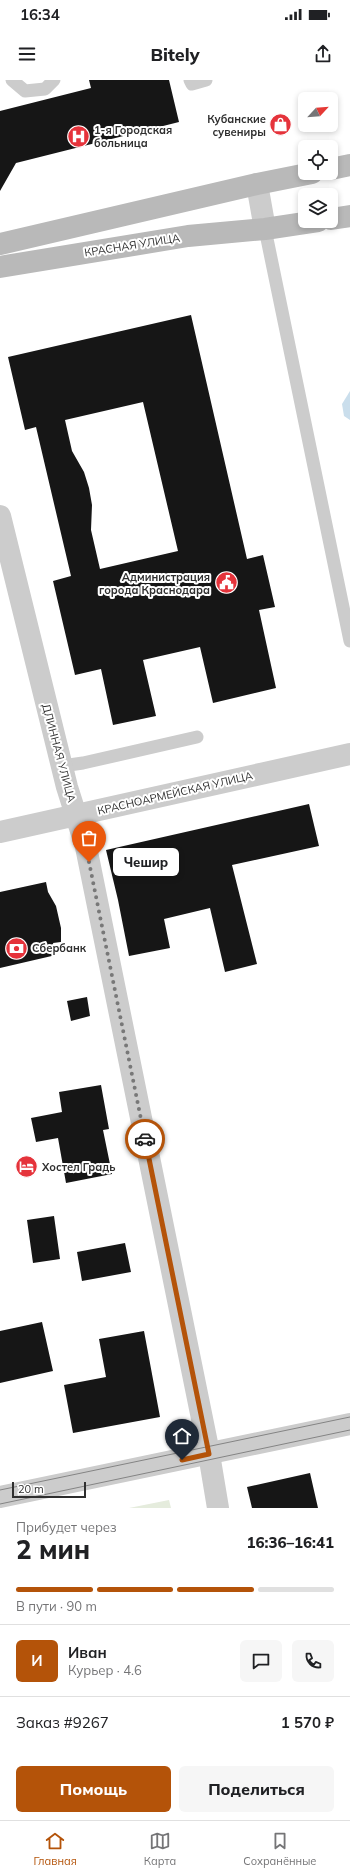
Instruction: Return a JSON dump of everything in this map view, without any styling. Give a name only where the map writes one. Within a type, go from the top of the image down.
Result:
[{"type":"main road","points":[[338,168],[350,165]]},
{"type":"main road","points":[[0,244],[298,176]]},
{"type":"main road","points":[[338,218],[350,216]]},
{"type":"main road","name":"КРАСНАЯ УЛИЦА","points":[[0,267],[188,236],[265,229],[298,224]]},
{"type":"street","points":[[257,184],[265,229]]},
{"type":"street","name":"ДЛИННАЯ УЛИЦА","points":[[0,516],[62,766],[86,847],[209,1454],[218,1508]]},
{"type":"street","name":"КРАСНОАРМЕЙСКАЯ УЛИЦА","points":[[0,832],[350,754]]},
{"type":"street","points":[[0,1497],[350,1424]]},
{"type":"lane","points":[[12,80],[25,91],[44,90],[54,80]]},
{"type":"lane","points":[[190,80],[192,84],[206,80]]},
{"type":"lane","points":[[265,229],[350,641]]},
{"type":"lane","points":[[62,766],[83,764],[197,737]]},
{"type":"green space","points":[[169,1500],[171,1508],[129,1508]]},
{"type":"water","points":[[350,391],[350,420],[344,416],[342,404]]},
{"type":"building","points":[[89,80],[169,80],[179,122],[16,163],[0,191],[0,111],[91,88]]},
{"type":"building","points":[[191,315],[247,559],[263,555],[275,607],[259,610],[276,688],[213,703],[200,647],[143,660],[156,716],[113,725],[101,669],[75,675],[53,581],[71,576],[36,427],[25,430],[8,357]],"holes":[[[143,402],[178,551],[100,569],[91,530],[92,505],[89,488],[84,472],[72,451],[65,420]]]},
{"type":"building","points":[[309,804],[319,846],[232,865],[257,964],[225,972],[210,908],[164,919],[170,948],[129,956],[106,850]]},
{"type":"building","points":[[46,882],[48,892],[56,906],[61,928],[61,942],[53,943],[56,955],[0,968],[0,892]]},
{"type":"building","points":[[87,997],[90,1016],[71,1021],[67,1001]]},
{"type":"building","points":[[101,1085],[109,1129],[103,1130],[112,1174],[66,1183],[58,1138],[36,1142],[31,1118],[62,1112],[59,1092]]},
{"type":"building","points":[[54,1216],[60,1259],[33,1263],[27,1220]]},
{"type":"building","points":[[125,1243],[131,1272],[82,1281],[77,1252]]},
{"type":"building","points":[[42,1322],[53,1371],[0,1383],[0,1331]]},
{"type":"building","points":[[144,1331],[160,1417],[73,1433],[64,1385],[106,1377],[99,1339]]},
{"type":"building","points":[[310,1473],[318,1508],[252,1508],[247,1487]]},
{"type":"tram line","points":[[0,1490],[350,1417]]},
{"type":"tram line","points":[[0,1504],[350,1430]]},
{"type":"way so far","points":[[89,862],[145,1139]]},
{"type":"place","name":"Кубанские сувениры","points":[[281,125]]},
{"type":"place","name":"1-я Городская больница","points":[[79,136]]},
{"type":"place","name":"Администрация города Краснодара","points":[[226,583]]},
{"type":"place","name":"Чешир","points":[[89,862]]},
{"type":"place","name":"Сбербанк","points":[[16,948]]},
{"type":"place","name":"Хостел Градь","points":[[26,1167]]},
{"type":"route","points":[[145,1139],[209,1454],[182,1460]]}]
